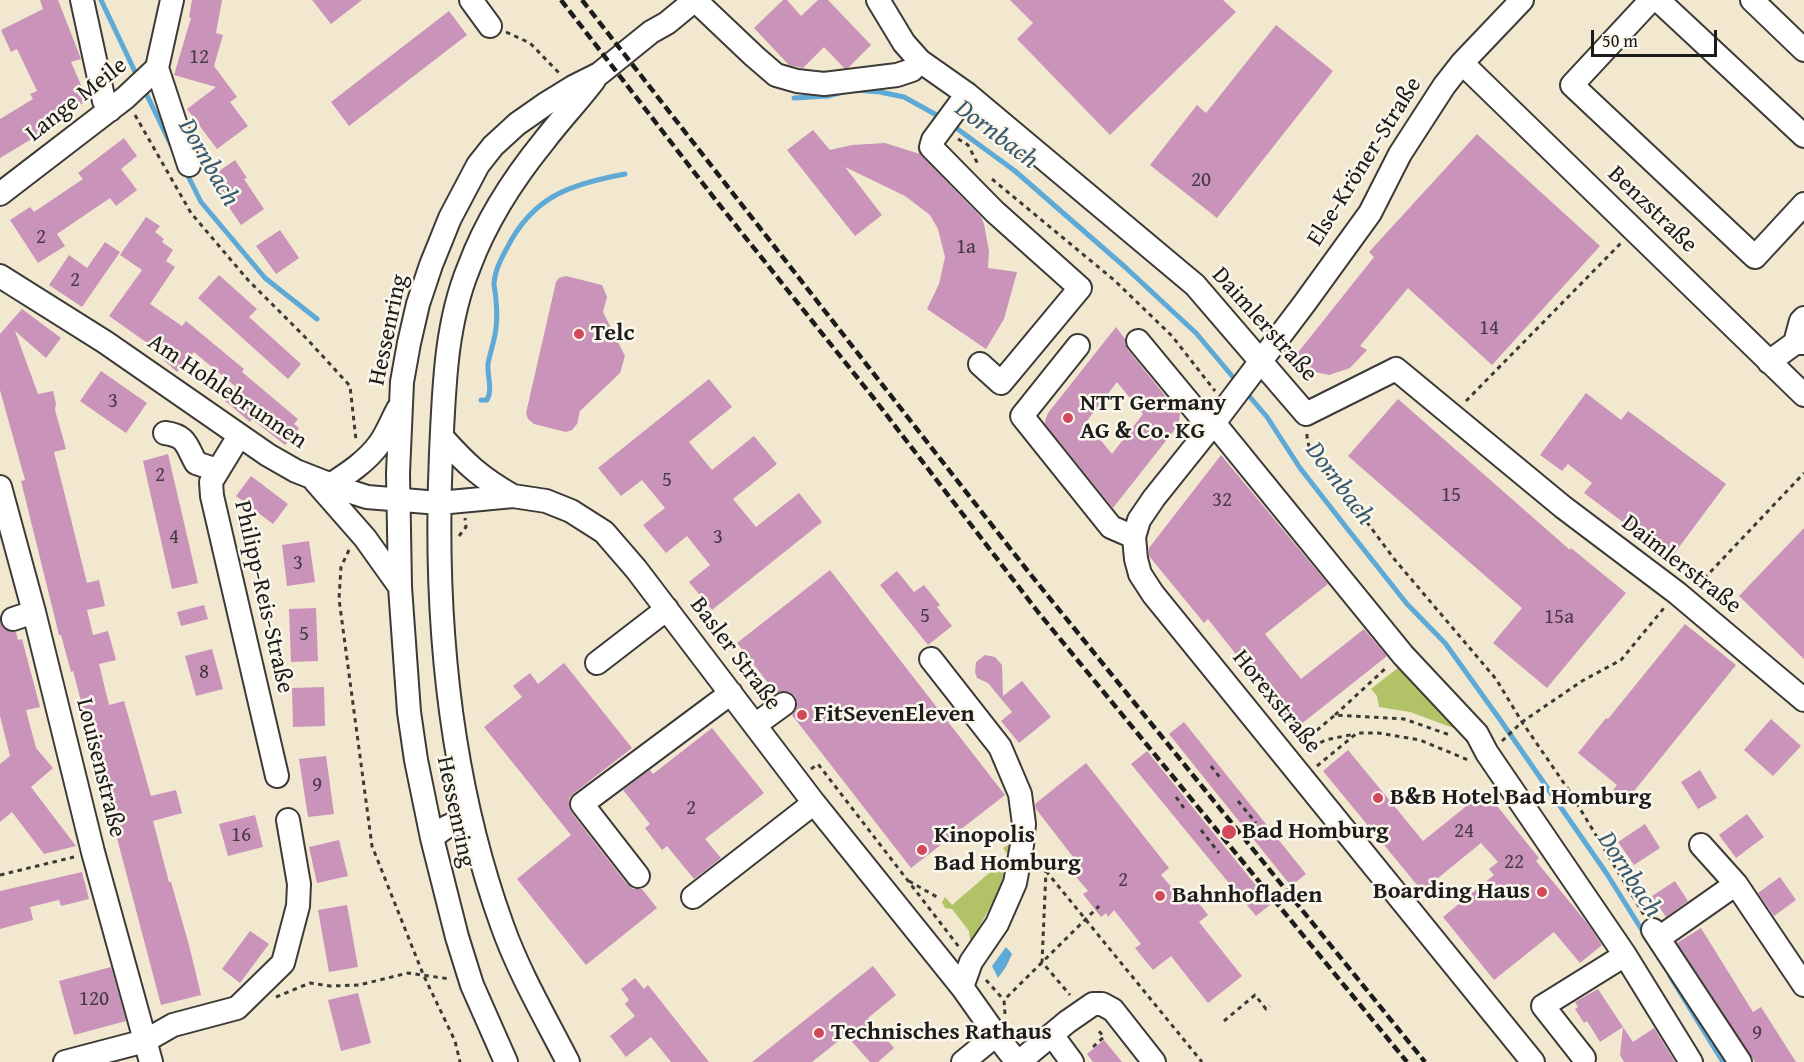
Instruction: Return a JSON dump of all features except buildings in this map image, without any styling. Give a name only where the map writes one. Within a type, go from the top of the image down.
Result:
[{"type":"street","points":[[82,0],[104,101],[118,104]]},
{"type":"street","name":"Lange Meile","points":[[172,0],[155,71],[189,165]]},
{"type":"street","points":[[471,0],[490,26]]},
{"type":"street","points":[[651,32],[663,16],[681,0]]},
{"type":"street","points":[[599,74],[695,0],[776,75],[797,81],[824,84],[897,75],[912,70],[920,61]]},
{"type":"street","name":"Else-Kröner-Straße","points":[[1261,360],[1370,213],[1400,154],[1444,86],[1462,63],[1522,0]]},
{"type":"street","points":[[1651,0],[1572,85],[1755,257],[1804,204]]},
{"type":"street","points":[[1658,0],[1804,136]]},
{"type":"street","points":[[1752,0],[1804,50]]},
{"type":"street","name":"Daimlerstraße","points":[[888,5],[904,43],[920,61],[967,94],[1195,285],[1306,414],[1396,369],[1563,507],[1681,596],[1804,700]]},
{"type":"street","name":"Benzstraße","points":[[1462,63],[1804,396]]},
{"type":"street","name":"Lange Meile","points":[[0,194],[118,104],[155,71]]},
{"type":"street","name":"Hessenring","points":[[506,1062],[472,985],[457,937],[416,760],[409,712],[400,587],[398,500],[402,382],[408,343],[428,275],[450,218],[478,165],[493,146],[517,124],[573,87],[599,74]]},
{"type":"street","name":"Hessenring","points":[[568,1062],[519,967],[485,873],[472,825],[454,730],[446,670],[439,503],[445,383],[452,328],[459,295],[469,266],[483,234],[520,174],[599,74]]},
{"type":"street","points":[[967,94],[931,147],[995,212],[1080,288],[1001,383],[980,364]]},
{"type":"street","name":"Am Hohlebrunnen","points":[[0,276],[105,342],[268,455],[321,481],[367,497],[439,503]]},
{"type":"street","name":"Am Hohlebrunnen","points":[[0,293],[34,298]]},
{"type":"street","points":[[1769,362],[1799,343],[1801,321],[1804,318]]},
{"type":"street","points":[[1138,341],[1217,419],[1403,655],[1491,750],[1625,955],[1691,1062]]},
{"type":"street","points":[[1078,346],[1022,416],[1112,527],[1134,537],[1139,520],[1154,498],[1261,360]]},
{"type":"street","points":[[400,587],[321,481],[354,470],[380,442],[401,403]]},
{"type":"street","points":[[165,433],[175,434],[184,440],[196,463],[217,470]]},
{"type":"street","name":"Philipp-Reis-Straße","points":[[239,436],[211,482],[212,496],[277,776]]},
{"type":"street","points":[[442,437],[466,465],[491,484],[513,496]]},
{"type":"street","name":"Louisenstraße","points":[[0,487],[34,612],[93,852],[148,1052]]},
{"type":"street","name":"Basler Straße","points":[[439,503],[513,496],[546,501],[572,511],[604,532],[667,609],[814,803],[962,987],[1001,1026],[1021,1060]]},
{"type":"street","name":"Horexstraße","points":[[1134,537],[1140,574],[1153,594],[1533,1062]]},
{"type":"street","points":[[597,663],[667,609]]},
{"type":"street","points":[[13,619],[34,612]]},
{"type":"street","points":[[931,659],[1000,747],[1020,794],[1024,824],[1023,845],[1015,883],[997,924],[971,963],[962,987]]},
{"type":"street","points":[[678,748],[734,696]]},
{"type":"street","points":[[638,876],[582,804],[734,696]]},
{"type":"street","points":[[755,725],[784,704]]},
{"type":"street","points":[[693,897],[814,803]]},
{"type":"street","points":[[66,1062],[148,1052],[173,1025],[237,1008],[283,963],[298,906],[299,884],[288,819]]},
{"type":"street","points":[[432,837],[446,826],[456,823],[472,825]]},
{"type":"street","points":[[1701,845],[1736,884],[1804,985]]},
{"type":"street","points":[[1736,884],[1656,934],[1740,1062]]},
{"type":"street","points":[[1584,1058],[1543,1006],[1625,955]]},
{"type":"street","points":[[1021,1060],[1093,1004],[1102,1004],[1113,1010],[1154,1062]]},
{"type":"street","points":[[963,1062],[1001,1026]]},
{"type":"street","points":[[1052,1035],[1072,1062]]},
{"type":"path","points":[[490,26],[530,43],[573,87]]},
{"type":"path","points":[[118,104],[191,213],[248,280],[350,386],[357,448]]},
{"type":"path","points":[[948,120],[968,145],[981,170]]},
{"type":"path","points":[[990,178],[1114,280],[1172,336],[1217,419]]},
{"type":"path","points":[[1453,415],[1634,230]]},
{"type":"path","points":[[1306,414],[1307,441],[1314,457],[1395,560],[1496,679],[1522,722],[1570,792],[1656,934]]},
{"type":"path","points":[[1389,665],[1303,742],[1316,746],[1325,741],[1358,733],[1378,733],[1420,740],[1468,760],[1491,750],[1522,722],[1582,681],[1621,660],[1681,596],[1804,473]]},
{"type":"path","points":[[453,543],[466,524]]},
{"type":"path","points":[[349,550],[341,567],[339,599],[372,846],[423,974],[455,1041],[460,1062]]},
{"type":"path","points":[[1335,715],[1404,719],[1426,725],[1456,738]]},
{"type":"path","points":[[1303,778],[1358,733]]},
{"type":"path","points":[[810,770],[818,764],[971,963],[1004,1000]]},
{"type":"path","points":[[1211,766],[1221,779]]},
{"type":"path","points":[[1176,797],[1186,811]]},
{"type":"path","points":[[1238,801],[1256,823]]},
{"type":"path","points":[[1201,830],[1219,853]]},
{"type":"path","points":[[0,875],[93,852]]},
{"type":"path","points":[[1038,853],[1039,862],[1046,871],[1202,1062]]},
{"type":"path","points":[[1046,871],[1042,962],[1072,997]]},
{"type":"path","points":[[907,880],[937,897]]},
{"type":"path","points":[[1001,1026],[1004,1000],[1099,906]]},
{"type":"path","points":[[275,998],[310,983],[359,986],[408,973],[452,979],[472,985]]},
{"type":"path","points":[[1224,1021],[1255,995],[1266,1009],[1270,1005]]},
{"type":"path","points":[[1095,1047],[1104,1037],[1098,1030]]},
{"type":"green space","points":[[1404,663],[1467,733],[1410,712],[1379,707],[1377,696],[1371,689]]},
{"type":"green space","points":[[1012,843],[1015,857],[1006,866],[1000,889],[978,929],[980,938],[973,943],[969,931],[952,909],[945,908],[942,902],[945,897],[952,905],[1009,856],[1003,848]]},
{"type":"water","points":[[1006,947],[1012,954],[998,978],[992,966]]},
{"type":"waterway","name":"Dornbach","points":[[101,0],[138,78]]},
{"type":"waterway","name":"Dornbach","points":[[144,89],[171,145]]},
{"type":"waterway","name":"Dornbach","points":[[855,90],[904,97],[942,118]]},
{"type":"waterway","name":"Dornbach","points":[[794,98],[828,96],[843,92]]},
{"type":"waterway","name":"Dornbach","points":[[952,125],[1015,171],[1125,267],[1196,333],[1238,383]]},
{"type":"waterway","name":"Dornbach","points":[[186,172],[201,202],[265,278],[317,319]]},
{"type":"waterway","name":"Dornbach","points":[[481,400],[487,400],[490,391],[488,364],[497,321],[495,278],[501,260],[517,230],[542,204],[556,195],[587,182],[625,174]]},
{"type":"waterway","name":"Dornbach","points":[[1244,390],[1267,417],[1300,468],[1407,604],[1445,643],[1607,874],[1645,935]]},
{"type":"waterway","name":"Dornbach","points":[[1670,976],[1723,1062]]},
{"type":"railway","points":[[561,0],[718,203],[872,396],[1038,612],[1407,1062]]},
{"type":"railway","points":[[582,0],[1027,570],[1425,1062]]},
{"type":"place","name":"Telc","points":[[579,334]]},
{"type":"place","name":"NTT Germany AG & Co. KG","points":[[1068,418]]},
{"type":"place","name":"FitSevenEleven","points":[[802,715]]},
{"type":"place","name":"B&B Hotel Bad Homburg","points":[[1378,798]]},
{"type":"place","name":"Bad Homburg","points":[[1229,832]]},
{"type":"place","name":"Kinopolis Bad Homburg","points":[[922,850]]},
{"type":"place","name":"Boarding Haus","points":[[1542,892]]},
{"type":"place","name":"Bahnhofladen","points":[[1160,896]]},
{"type":"place","name":"Technisches Rathaus","points":[[819,1033]]}]
